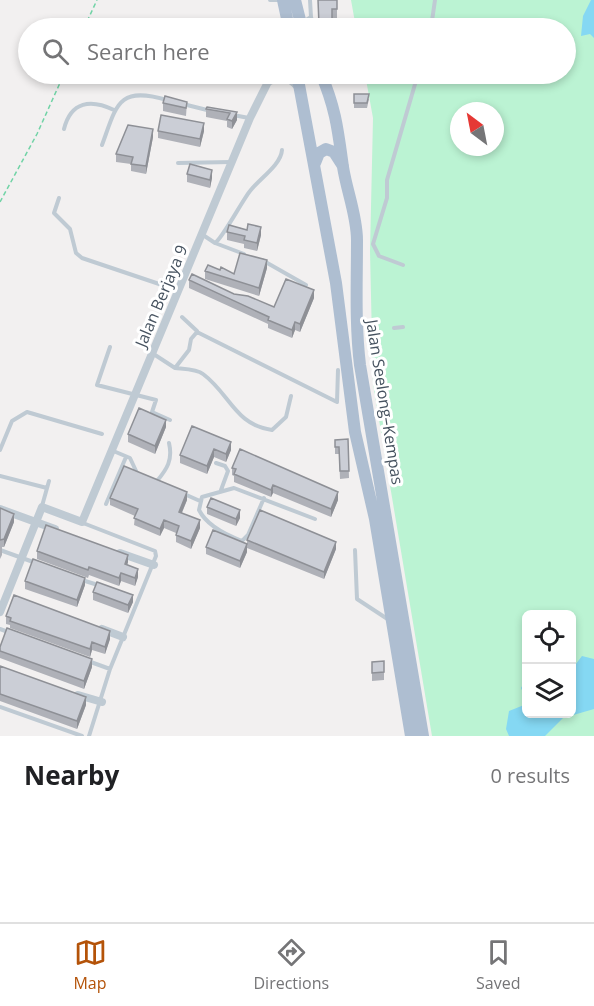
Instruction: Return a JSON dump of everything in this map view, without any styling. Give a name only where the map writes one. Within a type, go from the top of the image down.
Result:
[{"type":"main road","points":[[281,0],[286,13],[292,18]]},
{"type":"main road","points":[[295,0],[299,18]]},
{"type":"main road","name":"Jalan Seelong–Kempas","points":[[299,84],[336,283],[356,432],[375,519],[411,736]]},
{"type":"main road","name":"Jalan Seelong–Kempas","points":[[325,84],[334,103],[339,125],[343,166],[357,238],[355,325],[360,365],[423,736]]},
{"type":"main road","points":[[315,163],[319,153],[326,150],[334,152],[343,166]]},
{"type":"street","points":[[285,18],[286,13]]},
{"type":"street","name":"Jalan Berjaya 9","points":[[82,522],[133,393],[266,84]]},
{"type":"street","name":"Jalan Berjaya 9","points":[[294,84],[300,91]]},
{"type":"street","points":[[0,612],[4,592],[22,558],[42,507],[82,522]]},
{"type":"street","points":[[0,508],[68,534]]},
{"type":"street","points":[[111,550],[154,565]]},
{"type":"street","points":[[4,592],[18,598]]},
{"type":"street","points":[[92,625],[123,637]]},
{"type":"street","points":[[68,691],[102,702]]},
{"type":"lane","points":[[270,0],[281,0]]},
{"type":"lane","points":[[304,18],[310,0]]},
{"type":"lane","points":[[432,18],[435,0]]},
{"type":"lane","points":[[403,265],[379,256],[373,244],[387,198],[387,180],[415,84]]},
{"type":"lane","points":[[102,145],[114,110],[123,99],[133,94],[169,100]]},
{"type":"lane","points":[[64,129],[71,112],[86,103],[99,103],[114,110]]},
{"type":"lane","points":[[178,103],[219,112]]},
{"type":"lane","points":[[229,114],[250,118]]},
{"type":"lane","points":[[216,243],[251,189],[279,159],[282,150]]},
{"type":"lane","points":[[178,163],[232,162]]},
{"type":"lane","points":[[59,198],[54,213],[70,229],[76,253],[82,258],[178,290]]},
{"type":"lane","points":[[202,234],[216,243],[265,261],[306,285]]},
{"type":"lane","points":[[185,274],[195,278]]},
{"type":"lane","points":[[182,317],[197,332],[337,402],[338,370]]},
{"type":"lane","points":[[394,328],[403,327]]},
{"type":"lane","points":[[175,368],[189,350],[191,339],[197,332]]},
{"type":"lane","points":[[110,347],[97,385],[156,400],[152,412],[170,420]]},
{"type":"lane","points":[[152,352],[175,368],[203,373],[231,402],[240,417],[257,428],[272,430],[286,417],[291,396]]},
{"type":"lane","points":[[0,450],[12,421],[27,412],[102,434]]},
{"type":"lane","points":[[157,481],[168,468],[171,452],[169,443]]},
{"type":"lane","points":[[111,450],[130,458],[138,474],[167,486]]},
{"type":"lane","points":[[106,504],[126,457]]},
{"type":"lane","points":[[216,463],[228,471],[221,490]]},
{"type":"lane","points":[[0,476],[47,488]]},
{"type":"lane","points":[[42,507],[49,481]]},
{"type":"lane","points":[[264,498],[248,535],[242,540],[203,518],[199,510],[202,497],[234,488],[264,498],[315,519]]},
{"type":"lane","points":[[178,491],[200,501]]},
{"type":"lane","points":[[82,522],[155,550],[154,565],[110,669],[102,702],[89,736]]},
{"type":"lane","points":[[0,550],[43,566]]},
{"type":"lane","points":[[355,550],[357,599],[392,622]]},
{"type":"lane","points":[[75,577],[107,588]]},
{"type":"lane","points":[[128,596],[138,600]]},
{"type":"lane","points":[[0,629],[22,637]]},
{"type":"lane","points":[[77,657],[110,669]]},
{"type":"lane","points":[[0,707],[82,736]]},
{"type":"path","points":[[89,18],[97,0]]},
{"type":"path","points":[[0,202],[37,134],[60,84]]},
{"type":"green space","points":[[351,0],[594,0],[594,736],[432,736],[373,384],[370,251],[373,118],[367,84],[576,84],[576,18],[354,18]]},
{"type":"water","points":[[591,0],[594,0],[594,38],[590,34],[581,36],[583,16]]},
{"type":"water","points":[[582,656],[594,659],[594,709],[576,714],[576,664]]},
{"type":"water","points":[[522,706],[522,718],[563,718],[545,736],[509,736],[506,729],[509,711]]},
{"type":"building","points":[[318,0],[337,0],[337,9],[332,9],[332,18],[319,18]]},
{"type":"building","points":[[354,94],[369,94],[367,103],[354,103]]},
{"type":"building","points":[[165,96],[187,102],[186,108],[163,103]]},
{"type":"building","points":[[207,107],[237,112],[232,121],[227,119],[230,113],[206,109]]},
{"type":"building","points":[[161,115],[204,123],[200,139],[158,131]]},
{"type":"building","points":[[128,125],[153,129],[146,166],[131,164],[133,157],[116,154]]},
{"type":"building","points":[[190,164],[212,170],[210,180],[187,174]]},
{"type":"building","points":[[248,224],[261,227],[257,243],[244,240],[245,236],[227,232],[229,225],[247,230]]},
{"type":"building","points":[[240,253],[267,260],[259,288],[205,271],[208,265],[220,270],[221,267],[234,274]]},
{"type":"building","points":[[192,274],[234,294],[248,296],[274,307],[286,279],[314,290],[300,324],[295,322],[292,330],[189,280]]},
{"type":"building","points":[[139,408],[166,420],[155,446],[128,434]]},
{"type":"building","points":[[192,426],[231,442],[226,454],[214,449],[207,466],[180,455]]},
{"type":"building","points":[[348,439],[349,471],[340,471],[339,447],[335,447],[335,440]]},
{"type":"building","points":[[240,449],[338,492],[331,509],[273,485],[271,490],[234,474],[236,469],[232,468]]},
{"type":"building","points":[[124,466],[187,492],[179,512],[200,520],[191,541],[176,535],[179,526],[164,520],[160,529],[134,518],[138,509],[110,498]]},
{"type":"building","points":[[211,498],[240,510],[236,519],[207,507]]},
{"type":"building","points":[[0,508],[14,514],[4,539],[0,540]]},
{"type":"building","points":[[260,510],[336,542],[324,572],[247,540]]},
{"type":"building","points":[[46,525],[128,555],[125,564],[138,569],[135,578],[121,573],[119,578],[89,567],[88,570],[37,551]]},
{"type":"building","points":[[213,530],[247,544],[240,561],[206,547]]},
{"type":"building","points":[[33,559],[85,578],[77,600],[25,581]]},
{"type":"building","points":[[97,582],[133,595],[128,605],[93,592]]},
{"type":"building","points":[[14,595],[110,631],[105,647],[92,642],[90,649],[10,621],[11,618],[6,616]]},
{"type":"building","points":[[7,628],[92,659],[84,681],[0,651]]},
{"type":"building","points":[[384,661],[384,672],[372,673],[372,662]]},
{"type":"building","points":[[0,666],[86,697],[77,721],[0,694]]}]
